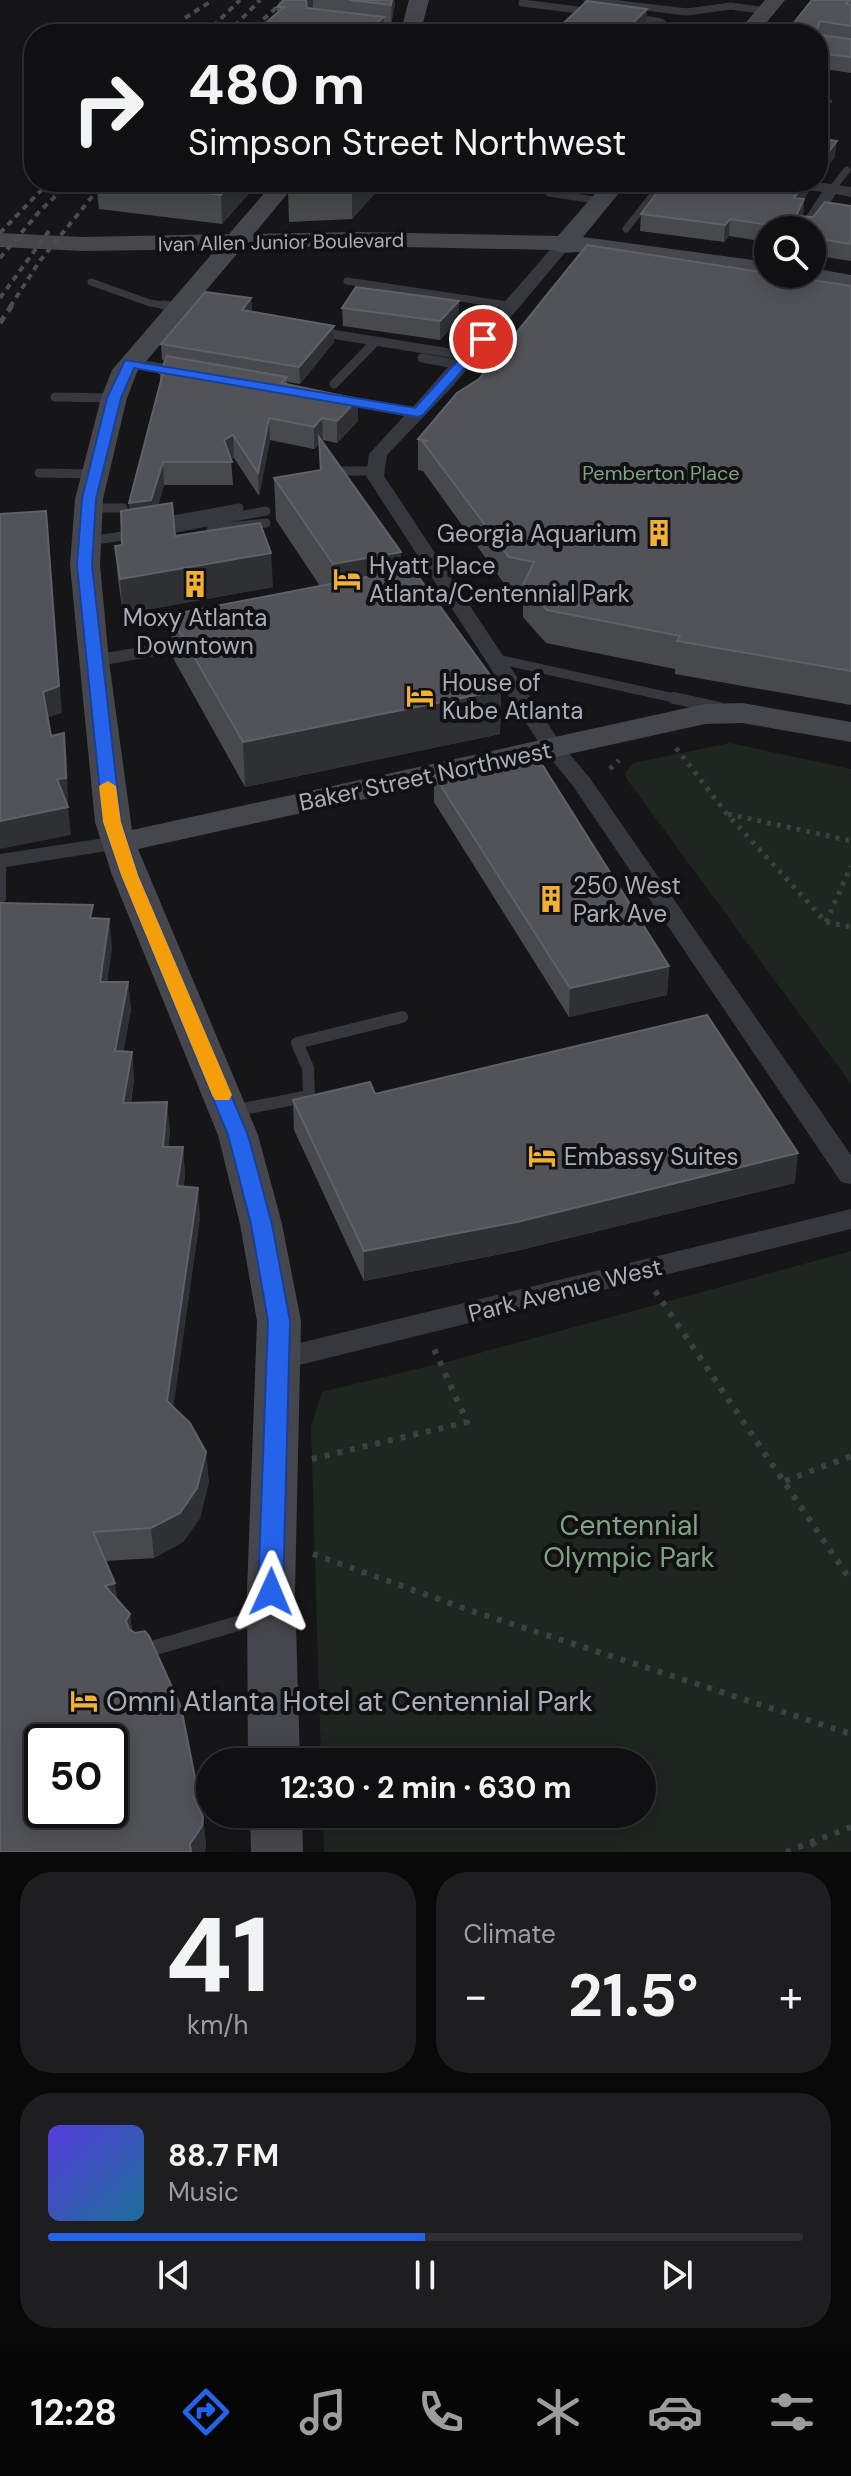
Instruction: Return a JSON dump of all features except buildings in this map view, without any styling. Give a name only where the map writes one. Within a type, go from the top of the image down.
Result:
[{"type":"main road","points":[[411,24],[419,0]]},
{"type":"main road","points":[[756,24],[770,6]]},
{"type":"main road","points":[[274,1748],[271,1614],[279,1321],[261,1224],[230,1112],[112,822],[85,565],[88,508],[95,474],[114,398],[130,363],[278,192]]},
{"type":"main road","points":[[562,246],[609,192]]},
{"type":"main road","name":"Ivan Allen Junior Boulevard","points":[[0,240],[83,244],[356,239],[496,241],[612,246],[754,267]]},
{"type":"main road","name":"Ivan Allen Junior Boulevard","points":[[562,246],[582,256],[851,296]]},
{"type":"main road","points":[[826,278],[851,282]]},
{"type":"main road","name":"Baker Street Northwest","points":[[118,843],[705,714],[742,713],[851,732]]},
{"type":"main road","points":[[276,1828],[277,1852]]},
{"type":"street","points":[[828,188],[851,192]]},
{"type":"street","points":[[814,216],[832,189]]},
{"type":"street","points":[[562,246],[514,306],[378,454],[374,471],[380,487],[454,594],[554,749],[581,782],[851,1175]]},
{"type":"street","points":[[130,363],[215,378]]},
{"type":"street","points":[[306,393],[418,413]]},
{"type":"street","points":[[430,598],[454,594]]},
{"type":"street","points":[[93,661],[227,638]]},
{"type":"street","name":"Baker Street Northwest","points":[[0,861],[118,843]]},
{"type":"street","name":"Park Avenue West","points":[[279,1359],[851,1219]]},
{"type":"lane","points":[[587,0],[687,12],[731,6],[770,6]]},
{"type":"lane","points":[[522,2],[599,13]]},
{"type":"lane","points":[[629,17],[666,24]]},
{"type":"lane","points":[[832,189],[849,170],[843,167],[851,160]]},
{"type":"lane","points":[[626,229],[655,192]]},
{"type":"lane","points":[[549,193],[601,201]]},
{"type":"lane","points":[[347,281],[514,306]]},
{"type":"lane","points":[[91,282],[150,303],[176,307]]},
{"type":"lane","points":[[306,330],[376,341],[465,361]]},
{"type":"lane","points":[[334,384],[376,341]]},
{"type":"lane","points":[[422,358],[465,361]]},
{"type":"lane","points":[[55,397],[114,398]]},
{"type":"lane","points":[[319,471],[374,471]]},
{"type":"lane","points":[[39,473],[95,474]]},
{"type":"lane","points":[[86,541],[152,532],[173,535],[264,507],[168,521],[152,532]]},
{"type":"lane","points":[[88,508],[123,508]]},
{"type":"lane","points":[[209,526],[266,523]]},
{"type":"lane","points":[[497,659],[742,713]]},
{"type":"lane","points":[[0,868],[0,898]]},
{"type":"lane","points":[[230,1112],[309,1096],[308,1068],[297,1043],[402,1017]]},
{"type":"lane","points":[[140,1652],[271,1614]]},
{"type":"path","points":[[828,102],[832,101]]},
{"type":"path","points":[[676,748],[727,814],[826,922],[851,927]]},
{"type":"path","points":[[610,769],[625,757]]},
{"type":"path","points":[[727,814],[851,841]]},
{"type":"path","points":[[826,922],[851,866]]},
{"type":"path","points":[[655,1291],[851,1581]]},
{"type":"path","points":[[311,1459],[467,1422],[434,1349]]},
{"type":"path","points":[[785,1481],[851,1456]]},
{"type":"path","points":[[313,1554],[469,1610],[851,1734]]},
{"type":"path","points":[[786,1852],[851,1827]]},
{"type":"path","points":[[812,1842],[819,1852]]},
{"type":"green space","points":[[730,743],[851,769],[851,1084],[626,778],[626,772],[633,763]]},
{"type":"green space","name":"Centennial Olympic Park","points":[[851,1251],[851,1852],[324,1852],[323,1828],[656,1828],[656,1748],[321,1748],[311,1426],[322,1392],[454,1360]]},
{"type":"railway","points":[[185,18],[213,0]]},
{"type":"railway","points":[[215,24],[240,0]]},
{"type":"railway","points":[[237,24],[260,0]]},
{"type":"railway","points":[[258,24],[285,0]]},
{"type":"railway","points":[[0,233],[39,192]]},
{"type":"railway","points":[[0,258],[60,192]]},
{"type":"railway","points":[[10,307],[39,262],[96,192]]},
{"type":"railway","points":[[0,298],[49,231]]},
{"type":"railway","points":[[0,323],[12,305]]},
{"type":"slow traffic","points":[[108,786],[118,843],[222,1095]]},
{"type":"place","name":"Georgia Aquarium","points":[[659,533]]},
{"type":"place","name":"Hyatt Place Atlanta/Centennial Park","points":[[347,579]]},
{"type":"place","name":"Moxy Atlanta Downtown","points":[[195,584]]},
{"type":"place","name":"House of Kube Atlanta","points":[[420,696]]},
{"type":"place","name":"250 West Park Ave","points":[[551,899]]},
{"type":"place","name":"Embassy Suites","points":[[542,1156]]},
{"type":"place","name":"Omni Atlanta Hotel at Centennial Park","points":[[84,1701]]},
{"type":"route","points":[[271,1592],[279,1321],[261,1224],[238,1135],[130,875],[112,822],[85,565],[89,499],[114,398],[130,363],[418,413],[483,339]]},
{"type":"park label","name":"Pemberton Place","points":[[661,473]]}]
